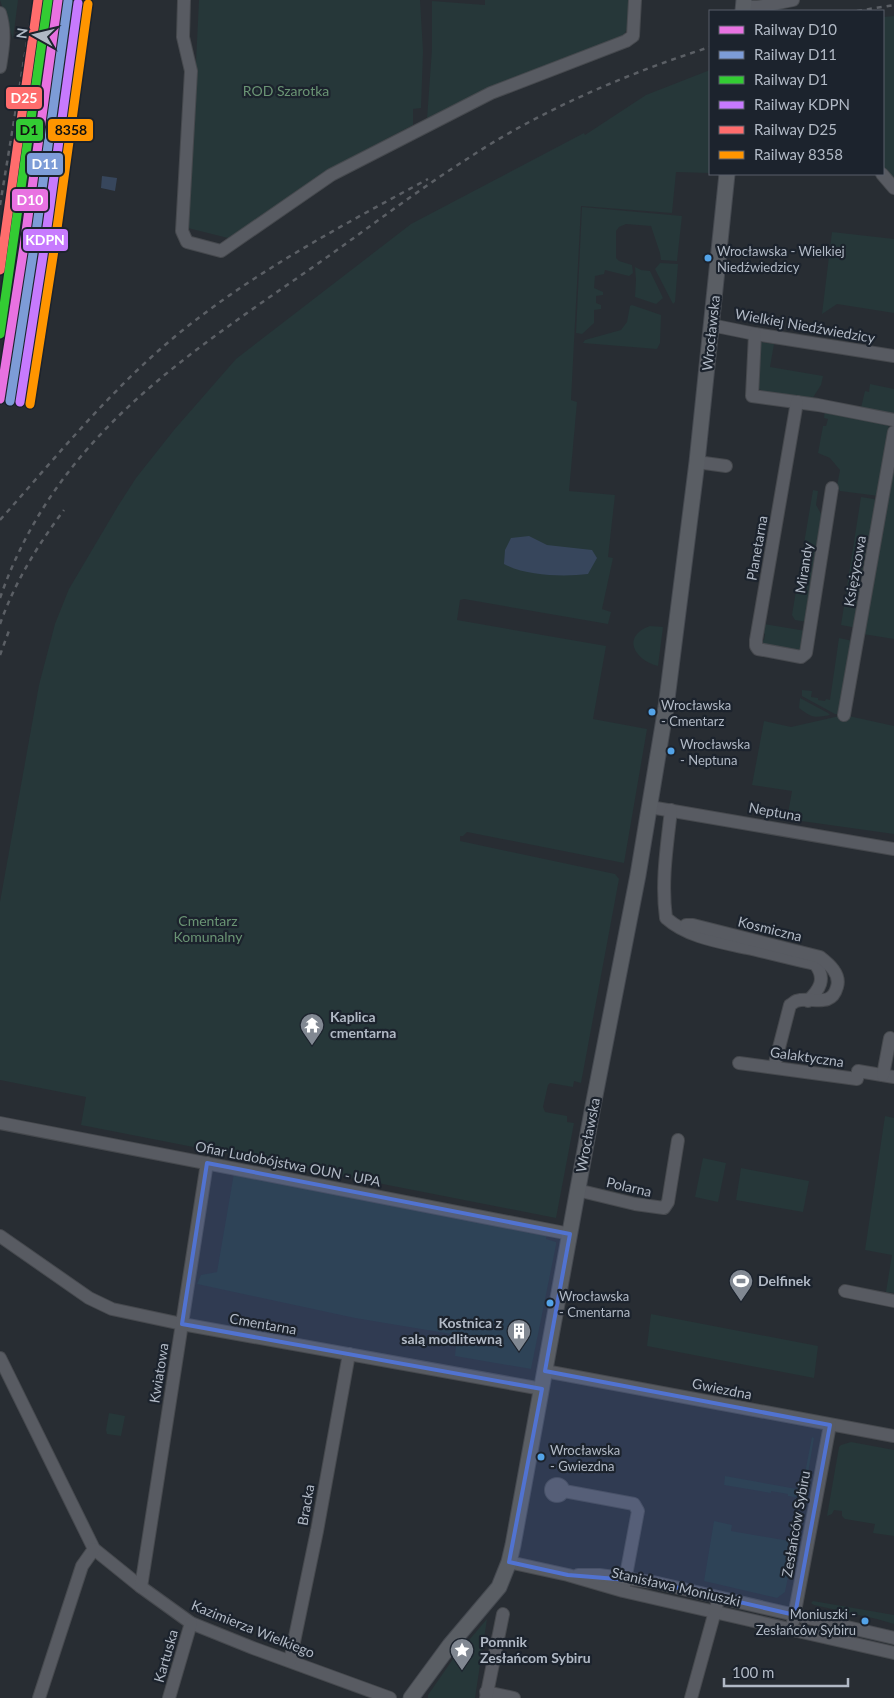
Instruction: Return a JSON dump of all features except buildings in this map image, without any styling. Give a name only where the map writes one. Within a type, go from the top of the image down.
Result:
[{"type":"main road","name":"Wrocławska","points":[[410,1698],[450,1645],[499,1587],[509,1562],[650,806],[666,707],[697,462],[727,175]]},
{"type":"street","points":[[184,0],[183,37],[191,71],[182,231],[187,242],[222,251],[331,175],[491,93],[626,41],[633,36],[635,0]]},
{"type":"street","points":[[744,6],[758,7],[793,0]]},
{"type":"street","points":[[0,13],[5,38],[0,67]]},
{"type":"street","points":[[883,175],[894,188]]},
{"type":"street","name":"Wielkiej Niedźwiedzicy","points":[[711,325],[894,356]]},
{"type":"street","points":[[756,334],[752,396],[798,402],[894,420]]},
{"type":"street","name":"Planetarna","points":[[798,402],[756,646],[758,649],[768,652],[801,657],[806,653]]},
{"type":"street","name":"Księżycowa","points":[[844,715],[894,432]]},
{"type":"street","points":[[697,462],[726,466]]},
{"type":"street","name":"Mirandy","points":[[806,653],[832,488]]},
{"type":"street","name":"Neptuna","points":[[650,806],[894,849]]},
{"type":"street","points":[[671,810],[665,864],[664,905],[666,918],[674,925],[691,933],[815,964],[820,970],[819,991],[808,1001]]},
{"type":"street","name":"Kosmiczna","points":[[674,925],[693,925],[820,957],[830,965],[839,981],[834,996],[828,1000],[796,1001],[790,1005],[774,1068]]},
{"type":"street","points":[[888,1076],[890,1038]]},
{"type":"street","name":"Galaktyczna","points":[[739,1063],[857,1078],[858,1071],[888,1076]]},
{"type":"street","name":"Ofiar Ludobójstwa OUN - UPA","points":[[0,1123],[570,1234]]},
{"type":"street","name":"Polarna","points":[[577,1190],[661,1209],[666,1206],[678,1140]]},
{"type":"street","name":"Kwiatowa","points":[[140,1587],[207,1163]]},
{"type":"street","name":"Cmentarna","points":[[0,1236],[102,1306],[182,1324],[542,1389]]},
{"type":"street","points":[[844,1292],[894,1301]]},
{"type":"street","name":"Bracka","points":[[290,1661],[317,1531],[349,1354]]},
{"type":"street","name":"Kazimierza Wielkiego","points":[[0,1358],[94,1549],[140,1587],[191,1623],[390,1698]]},
{"type":"street","name":"Gwiezdna","points":[[545,1371],[894,1436]]},
{"type":"street","name":"Zesłańców Sybiru","points":[[792,1629],[830,1425]]},
{"type":"street","points":[[564,1491],[634,1504],[638,1511],[623,1591]]},
{"type":"street","points":[[39,1698],[82,1566],[94,1549]]},
{"type":"street","name":"Stanisława Moniuszki","points":[[509,1562],[568,1575],[623,1591],[894,1653]]},
{"type":"street","name":"Stanisława Moniuszki","points":[[568,1575],[599,1575],[626,1578],[719,1597],[894,1638]]},
{"type":"street","points":[[691,1698],[719,1597]]},
{"type":"street","points":[[503,1614],[486,1695],[514,1698]]},
{"type":"street","name":"Kartuska","points":[[169,1698],[191,1623]]},
{"type":"highlighted area","points":[[207,1163],[570,1234],[545,1371],[830,1425],[795,1615],[653,1582],[568,1575],[509,1562],[542,1389],[182,1324]]},
{"type":"green space","points":[[0,0],[18,0],[13,39]]},
{"type":"green space","name":"ROD Szarotka","points":[[199,0],[420,0],[423,51],[421,108],[413,109],[413,125],[348,159],[295,192],[232,239],[188,228]]},
{"type":"green space","points":[[485,0],[630,0],[629,20],[627,29],[622,37],[427,119],[432,49],[432,1],[485,5]]},
{"type":"green space","points":[[894,16],[894,183],[884,170],[884,17]]},
{"type":"green space","name":"Cmentarz Komunalny","points":[[709,70],[709,173],[676,172],[672,213],[581,206],[571,400],[577,402],[569,491],[615,495],[608,557],[613,558],[602,609],[611,612],[608,624],[464,599],[460,600],[457,620],[606,646],[593,719],[647,729],[624,863],[467,832],[460,836],[460,841],[615,874],[619,879],[581,1083],[574,1081],[573,1087],[550,1083],[543,1107],[545,1112],[567,1116],[567,1122],[574,1123],[556,1218],[81,1125],[86,1097],[0,1080],[0,902],[39,685],[55,624],[69,589],[136,478],[174,430],[236,359],[411,224],[584,133],[585,135],[646,95]]},
{"type":"green space","points":[[582,207],[682,216],[677,261],[661,260],[651,226],[626,224],[619,227],[616,231],[616,258],[619,261],[632,265],[633,273],[629,276],[605,270],[604,274],[595,276],[594,288],[603,292],[603,295],[596,296],[596,303],[601,305],[601,309],[594,310],[594,323],[582,334],[576,333]]},
{"type":"green space","points":[[832,232],[894,239],[894,313],[837,304],[822,314]]},
{"type":"green space","points":[[660,263],[678,264],[675,302],[673,304],[655,269]]},
{"type":"green space","points":[[635,267],[650,271],[663,298],[656,304],[635,297]]},
{"type":"green space","points":[[632,305],[661,315],[660,343],[657,349],[583,343],[585,340],[621,330],[627,322],[630,306]]},
{"type":"green space","points":[[760,342],[774,344],[770,367],[823,376],[821,385],[812,399],[764,392],[755,386]]},
{"type":"green space","points":[[870,384],[894,389],[894,413],[861,408],[865,391],[869,392]]},
{"type":"green space","points":[[825,410],[885,422],[889,425],[879,496],[840,491],[837,486],[840,470],[830,458],[818,453],[823,426],[826,426],[828,419],[824,418]]},
{"type":"green space","points":[[894,460],[894,639],[863,634]]},
{"type":"green space","points":[[813,490],[818,491],[816,505],[824,519],[807,622],[795,620],[792,615]]},
{"type":"green space","points":[[861,497],[880,500],[857,628],[841,625]]},
{"type":"green space","points":[[764,624],[806,631],[800,652],[764,649],[761,640],[764,640],[765,634],[762,633]]},
{"type":"green space","points":[[650,626],[663,627],[658,666],[643,659],[634,648],[633,641],[636,636],[641,630]]},
{"type":"green space","points":[[839,638],[853,641],[840,714],[835,714],[802,696],[802,690],[812,691],[811,697],[818,698],[818,700],[830,700]]},
{"type":"green space","points":[[800,698],[830,715],[817,717],[807,714],[799,708]]},
{"type":"green space","points":[[844,715],[894,726],[894,834],[787,819],[792,791],[752,785],[764,721],[791,727]]},
{"type":"green space","points":[[885,1116],[894,1118],[894,1293],[886,1292],[892,1255],[865,1250]]},
{"type":"green space","points":[[703,1158],[726,1163],[718,1202],[695,1197]]},
{"type":"green space","points":[[741,1168],[809,1181],[803,1212],[736,1200]]},
{"type":"green space","points":[[234,1173],[547,1234],[546,1239],[556,1242],[556,1245],[531,1369],[455,1356],[457,1335],[355,1318],[197,1284],[201,1275],[217,1272]]},
{"type":"green space","points":[[651,1314],[818,1346],[814,1378],[647,1346]]},
{"type":"green space","points":[[109,1413],[125,1416],[121,1436],[107,1434]]},
{"type":"green space","points":[[812,1437],[814,1438],[805,1491],[803,1491],[802,1498],[771,1491],[771,1493],[724,1485],[725,1476],[797,1489],[799,1483],[803,1483]]},
{"type":"green space","points":[[851,1442],[894,1450],[894,1536],[873,1533],[875,1524],[845,1519],[842,1516],[842,1511],[834,1510],[832,1514],[827,1516],[839,1447]]},
{"type":"green space","points":[[714,1521],[732,1525],[731,1531],[795,1542],[785,1592],[777,1598],[704,1581]]},
{"type":"green space","points":[[813,1601],[894,1615],[894,1624],[814,1605],[811,1603]]},
{"type":"green space","points":[[487,1619],[475,1698],[428,1698],[428,1695],[453,1659]]},
{"type":"water","points":[[102,176],[117,178],[115,191],[101,188]]},
{"type":"water","points":[[529,536],[547,545],[592,550],[597,558],[588,574],[578,575],[534,573],[504,564],[505,550],[511,538]]},
{"type":"railway","points":[[0,205],[34,0]]},
{"type":"railway","points":[[863,10],[894,5]]},
{"type":"railway","points":[[0,598],[25,540],[56,489],[92,444],[133,403],[177,365],[224,329],[449,171],[495,141],[554,109],[616,81],[709,47]]},
{"type":"railway","points":[[0,520],[107,400],[153,355],[178,334],[207,311],[268,270],[331,232],[428,179]]},
{"type":"railway","points":[[0,624],[28,565],[64,510]]},
{"type":"railway","points":[[0,655],[10,628]]},
{"type":"rail line","name":"D25","points":[[0,270],[38,0]]},
{"type":"rail line","name":"D1","points":[[0,334],[48,0]]},
{"type":"rail line","name":"D10","points":[[0,399],[24,246],[58,0]]},
{"type":"rail line","name":"D11","points":[[10,401],[34,247],[68,1]]},
{"type":"rail line","name":"KDPN","points":[[20,402],[44,249],[78,3]]},
{"type":"rail line","name":"8358","points":[[30,404],[54,250],[88,4]]},
{"type":"place","name":"Wrocławska - Wielkiej Niedźwiedzicy","points":[[708,258]]},
{"type":"place","name":"Wrocławska - Cmentarz","points":[[652,712]]},
{"type":"place","name":"Wrocławska - Neptuna","points":[[671,751]]},
{"type":"place","name":"Kaplica cmentarna","points":[[312,1046]]},
{"type":"place","name":"Delfinek","points":[[741,1302]]},
{"type":"place","name":"Wrocławska - Cmentarna","points":[[550,1303]]},
{"type":"place","name":"Kostnica z salą modlitewną","points":[[519,1352]]},
{"type":"place","name":"Wrocławska - Gwiezdna","points":[[541,1457]]},
{"type":"place","name":"Moniuszki - Zesłańców Sybiru","points":[[865,1621]]},
{"type":"place","name":"Pomnik Zesłańcom Sybiru","points":[[462,1671]]}]
